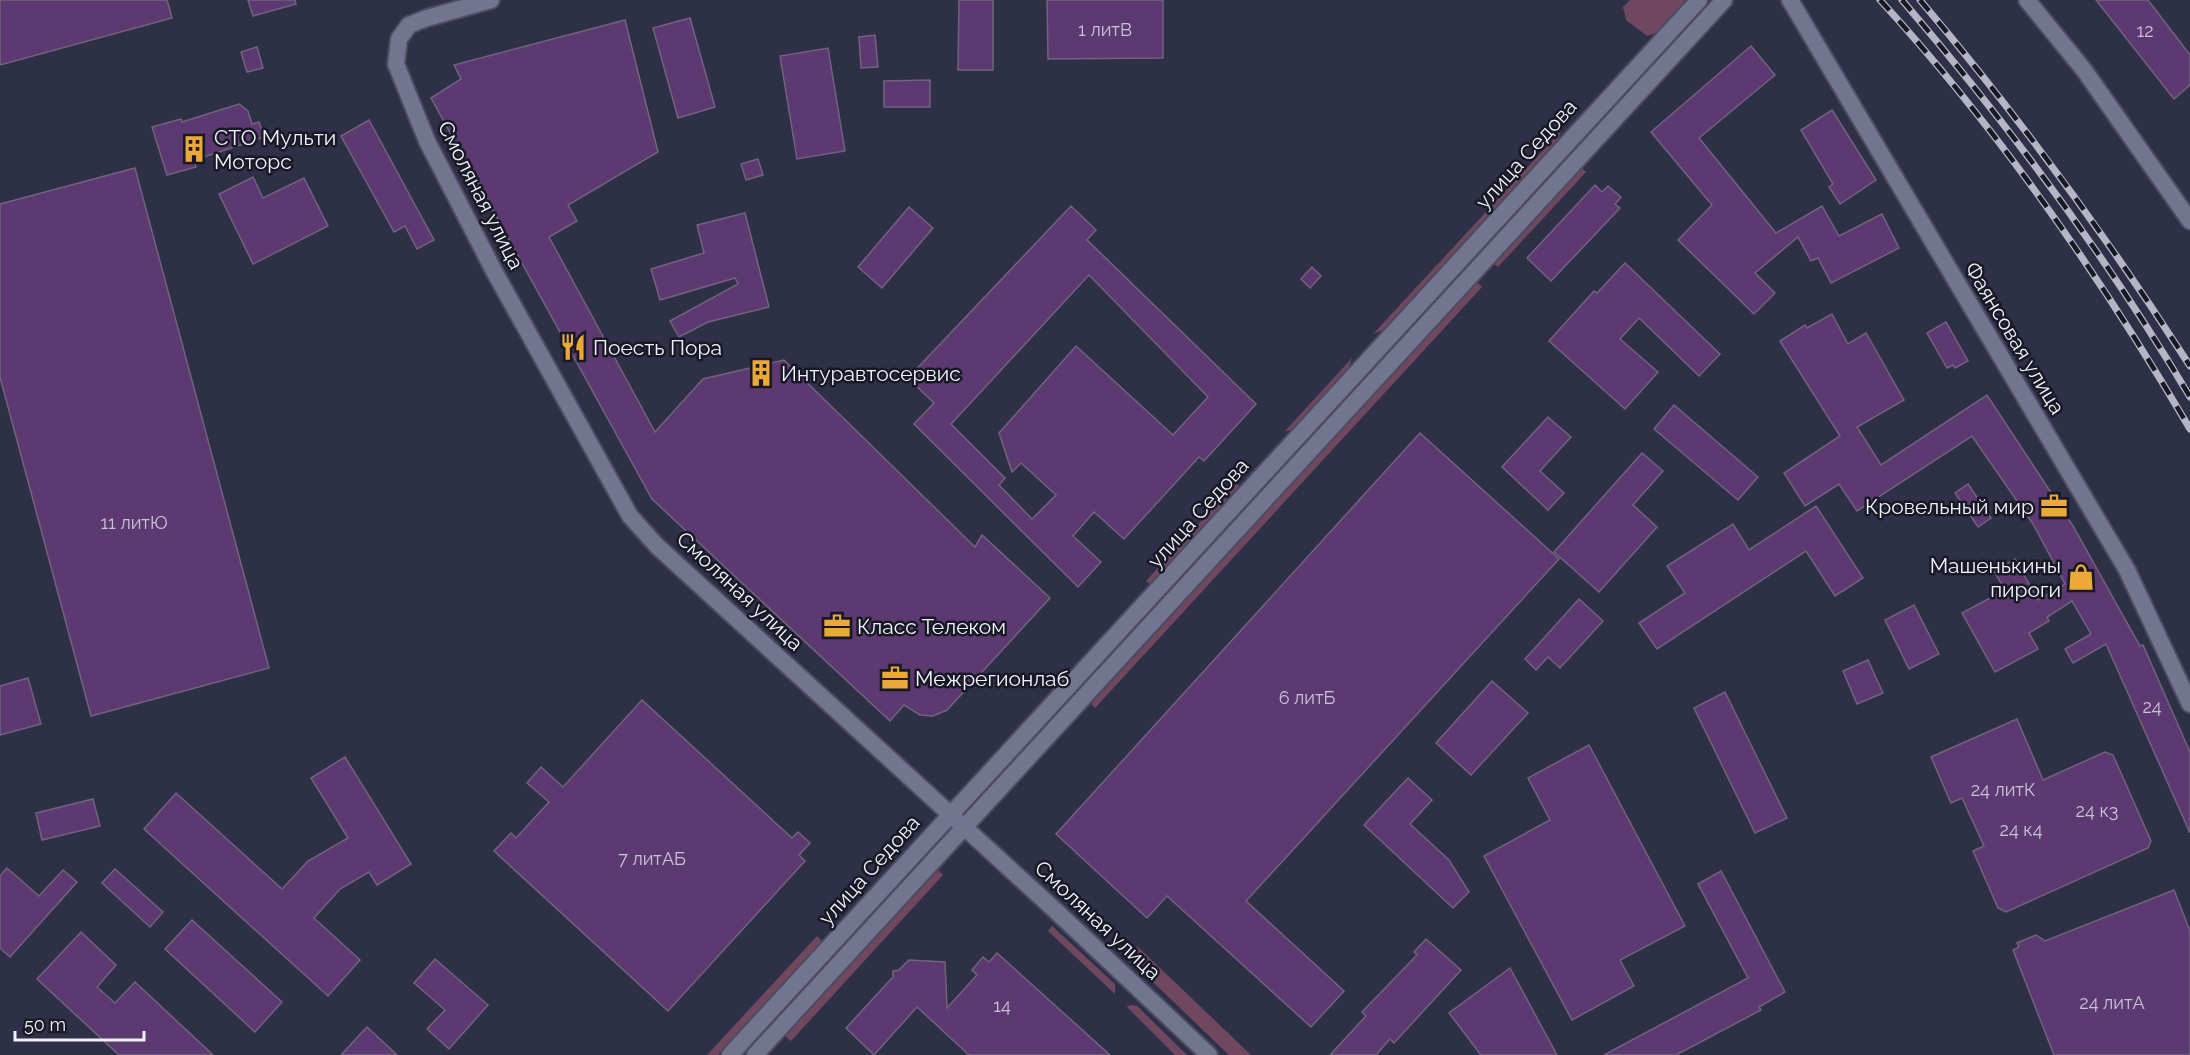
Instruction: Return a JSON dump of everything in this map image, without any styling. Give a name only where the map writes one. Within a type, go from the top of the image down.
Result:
[{"type":"street","name":"Смоляная улица","points":[[491,0],[417,21],[403,31],[397,47],[396,64],[427,141],[494,271],[630,516],[666,554],[951,814],[1209,1055]]},
{"type":"street","name":"улица Седова","points":[[730,1055],[1699,0]]},
{"type":"street","name":"улица Седова","points":[[755,1055],[1724,0]]},
{"type":"street","name":"Фаянсовая улица","points":[[1790,0],[2127,570],[2190,704]]},
{"type":"street","points":[[2027,0],[2085,70],[2190,221]]},
{"type":"shaded area","points":[[1630,0],[1686,0],[1656,33],[1647,36],[1626,20],[1623,7]]},
{"type":"shaded area","points":[[1561,131],[1558,140],[1383,330],[1373,334]]},
{"type":"shaded area","points":[[1582,168],[1586,172],[1498,267],[1494,264]]},
{"type":"shaded area","points":[[1477,282],[1482,287],[1095,708],[1091,704]]},
{"type":"shaded area","points":[[1352,358],[1348,369],[1292,430],[1285,431]]},
{"type":"shaded area","points":[[1238,481],[1239,489],[1150,584],[1146,581]]},
{"type":"shaded area","points":[[938,870],[943,875],[791,1041],[785,1036]]},
{"type":"shaded area","points":[[1052,926],[1115,984],[1115,994],[1048,931]]},
{"type":"shaded area","points":[[817,936],[822,941],[718,1055],[707,1055]]},
{"type":"shaded area","points":[[1137,946],[1251,1055],[1229,1055],[1131,961],[1129,956]]},
{"type":"shaded area","points":[[1137,1006],[1187,1055],[1175,1055],[1127,1007]]},
{"type":"building","points":[[0,0],[167,0],[172,18],[0,65]]},
{"type":"building","points":[[248,0],[295,0],[296,4],[253,16]]},
{"type":"building","points":[[959,0],[993,0],[993,70],[958,70]]},
{"type":"building","points":[[1047,0],[1163,0],[1163,58],[1048,59]]},
{"type":"building","points":[[2096,0],[2148,0],[2190,55],[2190,85],[2174,99]]},
{"type":"building","points":[[690,18],[715,107],[678,118],[653,28]]},
{"type":"building","name":"Интуравтосервис","points":[[625,20],[658,152],[568,205],[577,221],[549,237],[655,432],[703,379],[784,360],[975,547],[982,535],[1050,598],[947,710],[933,716],[920,715],[904,705],[890,721],[652,499],[431,98],[461,79],[454,65]]},
{"type":"building","points":[[875,35],[878,67],[861,68],[859,37]]},
{"type":"building","points":[[1751,46],[1775,75],[1699,138],[1776,233],[1822,206],[1839,236],[1882,214],[1899,248],[1831,283],[1818,258],[1811,261],[1798,237],[1755,273],[1775,293],[1754,314],[1678,240],[1712,205],[1651,132]]},
{"type":"building","points":[[257,47],[263,68],[247,72],[241,52]]},
{"type":"building","points":[[828,48],[845,151],[797,159],[780,56]]},
{"type":"building","points":[[930,80],[930,107],[884,107],[884,81]]},
{"type":"building","name":"СТО Мульти Моторс","points":[[239,104],[248,111],[252,124],[259,122],[264,137],[195,160],[196,167],[167,175],[152,127],[181,119],[182,122]]},
{"type":"building","points":[[1832,110],[1876,180],[1840,204],[1829,187],[1833,184],[1801,130]]},
{"type":"building","points":[[369,120],[434,240],[417,249],[405,226],[394,232],[341,136]]},
{"type":"building","points":[[758,159],[763,175],[746,180],[741,164]]},
{"type":"building","points":[[135,168],[269,668],[91,716],[0,377],[0,204]]},
{"type":"building","points":[[253,177],[263,198],[304,178],[328,226],[253,264],[219,194]]},
{"type":"building","points":[[1595,185],[1602,192],[1608,186],[1621,197],[1615,204],[1620,208],[1551,281],[1527,258]]},
{"type":"building","points":[[1071,206],[1096,230],[1087,240],[1256,404],[1204,461],[1199,457],[1124,539],[1094,512],[1073,536],[1101,562],[1078,587],[914,424],[934,403],[908,378]],"holes":[[[1089,275],[1208,397],[1173,435],[1076,346],[999,433],[1012,472],[1021,463],[1056,495],[1032,519],[999,485],[1005,478],[951,424]]]},
{"type":"building","points":[[909,207],[933,228],[882,288],[858,267]]},
{"type":"building","points":[[745,213],[769,307],[708,322],[679,337],[670,321],[738,284],[735,278],[660,300],[651,269],[704,253],[697,225]]},
{"type":"building","points":[[1625,263],[1720,354],[1699,376],[1639,318],[1620,339],[1658,372],[1625,409],[1549,341],[1594,291],[1597,293]]},
{"type":"building","points":[[1312,267],[1321,276],[1310,288],[1301,279]]},
{"type":"building","points":[[1832,314],[1848,344],[1866,333],[1904,400],[1857,427],[1881,465],[1987,395],[2073,526],[2140,646],[2143,645],[2190,752],[2190,833],[2106,644],[2073,663],[2065,649],[2091,634],[2072,601],[2047,617],[2049,621],[2029,633],[2038,649],[1995,672],[1962,613],[2005,590],[1994,571],[2015,559],[2038,600],[2065,584],[2033,524],[1972,436],[1857,511],[1839,484],[1805,506],[1784,473],[1840,436],[1780,341],[1805,325],[1807,328]]},
{"type":"building","points":[[1946,322],[1968,361],[1955,368],[1953,365],[1947,368],[1927,333]]},
{"type":"building","points":[[1674,405],[1758,477],[1738,500],[1654,429]]},
{"type":"building","points":[[1548,417],[1571,437],[1540,471],[1564,493],[1548,510],[1502,467]]},
{"type":"building","points":[[1420,433],[1559,559],[1246,901],[1344,991],[1311,1027],[1167,896],[1147,918],[1056,834]]},
{"type":"building","points":[[1642,453],[1663,471],[1633,505],[1657,527],[1599,592],[1554,552]]},
{"type":"building","points":[[1968,484],[1991,518],[1978,527],[1955,493]]},
{"type":"building","points":[[1816,506],[1863,578],[1835,596],[1806,551],[1657,649],[1639,623],[1685,593],[1667,566],[1733,524],[1749,550]]},
{"type":"building","points":[[1579,599],[1603,621],[1560,668],[1548,657],[1536,670],[1525,659]]},
{"type":"building","points":[[1914,605],[1939,654],[1909,669],[1885,620]]},
{"type":"building","points":[[1868,660],[1883,693],[1857,704],[1843,671]]},
{"type":"building","points":[[28,678],[41,724],[0,735],[0,686]]},
{"type":"building","points":[[1492,681],[1528,713],[1471,775],[1436,743]]},
{"type":"building","points":[[1725,692],[1787,818],[1755,833],[1694,708]]},
{"type":"building","points":[[642,700],[792,838],[798,832],[810,843],[799,855],[805,861],[668,1011],[494,851],[511,833],[516,838],[549,802],[527,783],[541,767],[563,787]]},
{"type":"building","points":[[2017,719],[2043,780],[2105,752],[2113,755],[2151,841],[2148,848],[2006,912],[1998,908],[1973,851],[1984,846],[1962,798],[1951,803],[1931,757]]},
{"type":"building","points":[[1589,745],[1685,926],[1620,960],[1634,986],[1572,1020],[1484,856],[1550,820],[1528,778]]},
{"type":"building","points":[[345,757],[411,864],[377,885],[369,872],[340,889],[314,918],[360,960],[328,996],[144,829],[176,793],[282,889],[308,861],[348,838],[311,778]]},
{"type":"building","points":[[1408,778],[1432,800],[1410,824],[1449,860],[1469,892],[1453,908],[1364,825]]},
{"type":"building","points":[[93,799],[100,826],[42,840],[36,813]]},
{"type":"building","points":[[7,868],[39,896],[63,870],[77,882],[10,957],[0,948],[0,876]]},
{"type":"building","points":[[115,869],[163,912],[150,927],[102,883]]},
{"type":"building","points":[[1721,871],[1785,992],[1759,1007],[1761,1010],[1676,1055],[1604,1055],[1748,978],[1698,884]]},
{"type":"building","points":[[2174,890],[2190,931],[2190,1055],[2054,1055],[2013,950],[2019,947],[2017,943],[2036,935],[2045,941]]},
{"type":"building","points":[[192,920],[282,1002],[255,1032],[165,949]]},
{"type":"building","points":[[81,932],[116,965],[97,987],[115,1003],[135,982],[213,1055],[119,1055],[37,979]]},
{"type":"building","points":[[1426,939],[1461,970],[1394,1043],[1390,1039],[1376,1055],[1330,1055],[1366,1016],[1362,1012],[1417,955],[1414,952]]},
{"type":"building","points":[[997,953],[1110,1055],[969,1055],[917,1007],[874,1055],[846,1028],[893,977],[893,971],[899,970],[909,960],[945,962],[947,1008],[977,975],[972,970],[983,957],[989,962]]},
{"type":"building","points":[[435,959],[488,1005],[449,1049],[427,1029],[445,1010],[414,983]]},
{"type":"building","points":[[1510,968],[1557,1055],[1481,1055],[1449,1013]]},
{"type":"building","points":[[367,1027],[397,1055],[341,1055]]},
{"type":"railway","points":[[1880,0],[1966,100],[2046,206],[2121,316],[2190,429]]},
{"type":"railway","points":[[1902,0],[2055,192],[2125,293],[2190,397]]},
{"type":"railway","points":[[1920,0],[2027,133],[2095,225],[2190,366]]},
{"type":"place","name":"СТО Мульти Моторс","points":[[194,149]]},
{"type":"place","name":"Поесть Пора","points":[[573,347]]},
{"type":"place","name":"Интуравтосервис","points":[[761,373]]},
{"type":"place","name":"Кровельный мир","points":[[2054,506]]},
{"type":"place","name":"Машенькины пироги","points":[[2081,577]]},
{"type":"place","name":"Класс Телеком","points":[[837,626]]},
{"type":"place","name":"Межрегионлаб","points":[[895,678]]}]
